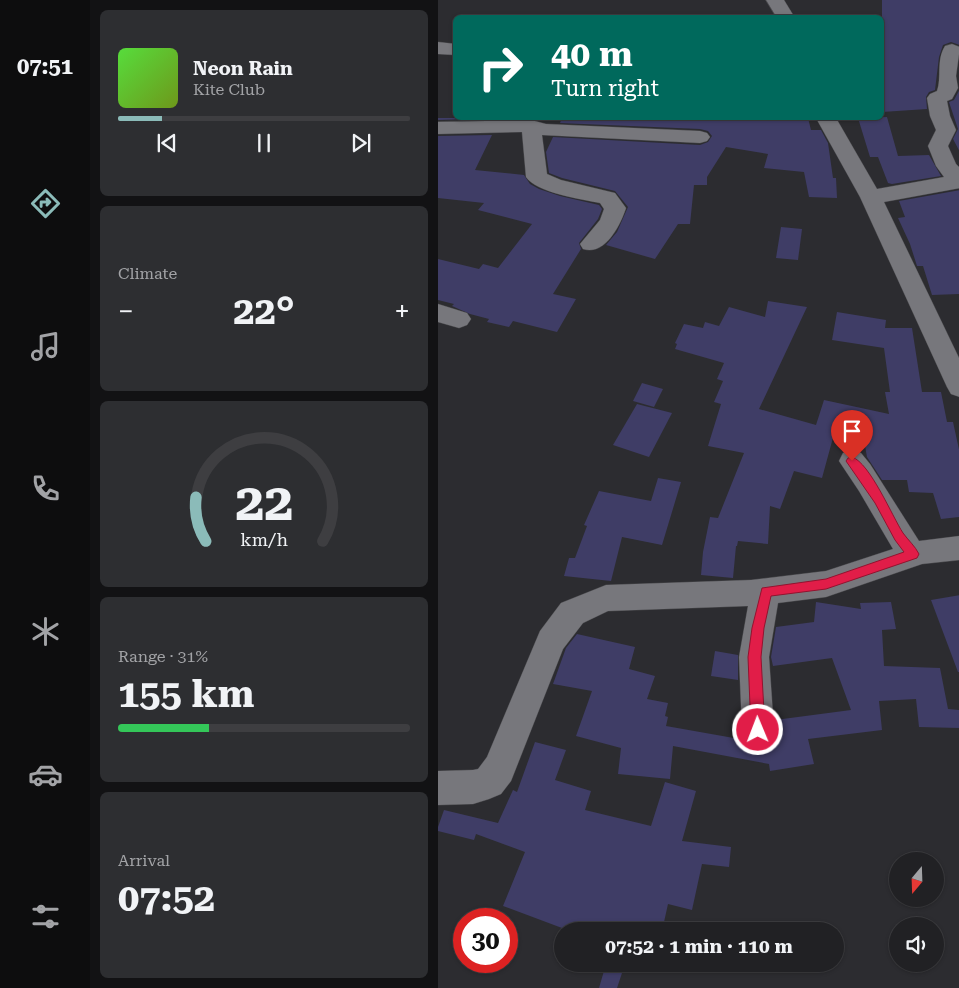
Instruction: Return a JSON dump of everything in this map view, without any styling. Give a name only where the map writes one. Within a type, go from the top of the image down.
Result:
[{"type":"street","points":[[775,0],[784,15]]},
{"type":"street","points":[[438,48],[453,50]]},
{"type":"street","points":[[871,198],[959,181],[946,166],[938,146],[946,130],[950,115],[937,98],[945,95],[948,88],[947,76],[952,50]]},
{"type":"street","points":[[827,120],[871,198],[960,387]]},
{"type":"street","points":[[531,126],[537,177],[554,185],[607,198],[615,208],[610,223],[591,244]]},
{"type":"street","points":[[438,128],[531,126],[546,130],[700,137]]},
{"type":"street","points":[[852,461],[879,499],[899,536],[913,554]]},
{"type":"street","points":[[438,788],[473,787],[489,782],[500,769],[551,641],[572,613],[606,598],[668,597],[766,591],[826,584],[913,554],[960,548]]},
{"type":"street","points":[[758,730],[754,657],[766,591]]},
{"type":"building","points":[[882,0],[960,0],[960,45],[951,42],[943,45],[939,57],[935,90],[929,92],[926,97],[927,109],[884,112],[884,15],[882,15]]},
{"type":"building","points":[[960,89],[960,152],[953,139],[958,129],[949,102],[954,100]]},
{"type":"building","points":[[884,117],[887,117],[898,156],[929,155],[941,176],[892,184],[888,183],[878,157],[870,157],[859,120],[884,120]]},
{"type":"building","points":[[438,118],[453,118],[453,120],[438,120]]},
{"type":"building","points":[[561,120],[808,120],[811,130],[821,130],[828,143],[833,178],[836,178],[837,198],[809,197],[804,172],[764,168],[768,154],[726,147],[707,177],[707,185],[694,185],[690,224],[678,224],[655,259],[606,245],[617,232],[628,207],[615,191],[549,173],[546,152],[553,137],[700,145],[708,142],[712,136],[708,131],[700,129],[560,123]]},
{"type":"building","points":[[492,135],[475,170],[524,175],[530,184],[539,189],[599,205],[602,209],[598,219],[579,243],[581,249],[553,294],[576,299],[557,332],[513,321],[509,327],[487,322],[489,319],[470,314],[452,306],[454,304],[438,300],[438,259],[479,269],[483,264],[498,268],[532,224],[478,210],[484,203],[438,198],[438,136]]},
{"type":"building","points":[[960,190],[960,294],[932,295],[923,266],[917,266],[910,244],[898,218],[905,217],[899,201]]},
{"type":"building","points":[[781,227],[802,229],[798,260],[776,258]]},
{"type":"building","points":[[768,301],[807,307],[759,409],[816,425],[824,400],[889,414],[885,392],[890,392],[884,348],[832,340],[837,312],[886,320],[885,328],[912,328],[922,392],[941,392],[947,422],[953,422],[960,454],[960,517],[941,519],[933,493],[909,492],[907,480],[882,480],[867,457],[864,440],[834,434],[822,478],[794,471],[780,509],[770,506],[768,544],[738,541],[733,578],[701,575],[703,552],[710,517],[718,518],[744,453],[708,446],[721,404],[714,402],[723,381],[717,379],[724,363],[675,349],[677,344],[675,343],[684,324],[703,328],[705,322],[719,326],[729,307],[765,317]]},
{"type":"building","points":[[642,383],[663,389],[654,407],[633,401]]},
{"type":"building","points":[[637,404],[672,413],[649,457],[613,445]]},
{"type":"building","points":[[658,478],[681,482],[662,545],[622,537],[611,581],[564,576],[569,558],[575,558],[587,526],[584,525],[599,491],[651,501]]},
{"type":"building","points":[[960,595],[960,672],[958,672],[931,600]]},
{"type":"building","points":[[816,602],[861,609],[860,603],[891,602],[896,629],[882,630],[884,666],[940,668],[948,709],[960,710],[960,728],[919,727],[916,699],[879,701],[882,730],[808,739],[814,764],[770,771],[769,764],[673,746],[670,779],[618,774],[621,748],[576,736],[592,691],[553,684],[566,648],[577,634],[635,647],[629,669],[655,676],[647,699],[668,703],[665,716],[668,717],[666,726],[745,740],[757,748],[770,745],[776,731],[775,720],[851,710],[832,658],[773,666],[771,657],[776,627],[814,622]]},
{"type":"building","points":[[715,651],[738,655],[738,680],[711,676]]},
{"type":"building","points":[[535,742],[566,750],[555,780],[591,791],[585,810],[651,826],[665,782],[696,791],[682,841],[731,847],[729,867],[702,864],[692,910],[668,904],[664,922],[554,922],[554,925],[518,912],[518,908],[503,906],[525,852],[476,834],[474,840],[438,831],[444,810],[498,823],[513,790],[517,792]]},
{"type":"building","points":[[604,972],[622,972],[617,988],[599,988]]},
{"type":"route","points":[[758,730],[758,695],[754,657],[766,591],[826,584],[913,554],[899,536],[879,499],[852,461]]}]
